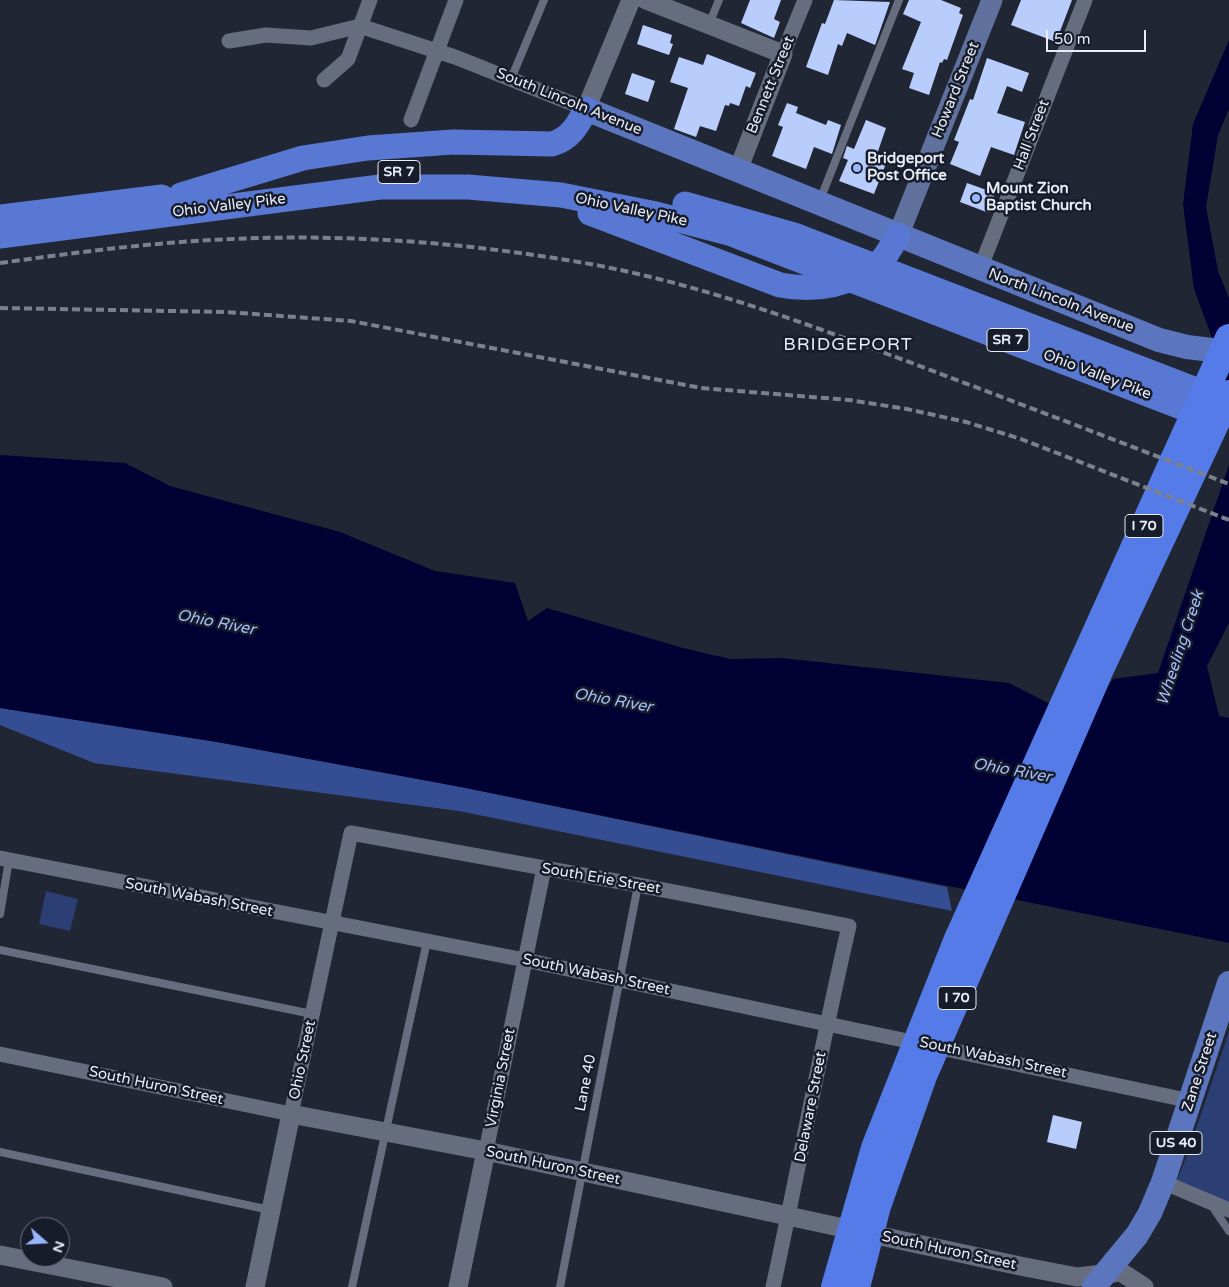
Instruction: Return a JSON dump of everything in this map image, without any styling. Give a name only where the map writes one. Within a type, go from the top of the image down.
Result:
[{"type":"highway","points":[[181,195],[303,158],[368,148],[453,142],[552,144],[565,138],[573,131],[586,109]]},
{"type":"highway","name":"Ohio Valley Pike","points":[[0,217],[381,172],[470,170],[565,180],[663,198],[738,217],[790,245],[1229,425]]},
{"type":"highway","name":"Ohio Valley Pike","points":[[0,236],[380,187],[468,187],[561,196],[656,214],[732,234],[790,245],[1229,403]]},
{"type":"highway","points":[[468,187],[542,200],[597,215],[695,254],[780,285],[792,287],[831,286],[856,276],[881,261],[898,236]]},
{"type":"highway","name":"I 70","points":[[856,1287],[877,1206],[924,1076],[1069,715],[1229,338]]},
{"type":"highway","name":"I 70","points":[[835,1287],[875,1148],[958,939],[1229,394]]},
{"type":"main road","name":"Howard Street","points":[[898,236],[992,0]]},
{"type":"main road","name":"South Lincoln Avenue","points":[[586,109],[898,236]]},
{"type":"main road","name":"North Lincoln Avenue","points":[[898,236],[1159,340],[1187,347],[1229,352]]},
{"type":"main road","name":"Zane Street","points":[[1100,1280],[1145,1222],[1163,1182],[1229,983]]},
{"type":"street","points":[[324,80],[348,59],[370,0]]},
{"type":"street","points":[[411,120],[456,0]]},
{"type":"street","points":[[586,109],[631,0]]},
{"type":"street","points":[[646,0],[783,54]]},
{"type":"street","name":"Bennett Street","points":[[738,170],[805,0]]},
{"type":"street","name":"Hall Street","points":[[980,269],[1085,0]]},
{"type":"street","points":[[230,41],[266,35],[311,38],[360,26]]},
{"type":"street","name":"South Lincoln Avenue","points":[[360,26],[512,79],[586,109]]},
{"type":"street","name":"South Erie Street","points":[[351,833],[638,885],[849,926]]},
{"type":"street","name":"Ohio Street","points":[[255,1287],[330,924],[351,833]]},
{"type":"street","name":"South Wabash Street","points":[[5,859],[330,924],[525,960],[1191,1101]]},
{"type":"street","name":"Virginia Street","points":[[458,1287],[544,868]]},
{"type":"street","name":"Delaware Street","points":[[773,1287],[810,1118],[826,1023],[849,926]]},
{"type":"street","name":"South Huron Street","points":[[0,1054],[486,1152],[1070,1276],[1086,1276],[1100,1280]]},
{"type":"street","points":[[1163,1182],[1229,1210]]},
{"type":"street","points":[[0,1255],[130,1284],[163,1287]]},
{"type":"street","points":[[1100,1280],[1121,1272],[1144,1287]]},
{"type":"lane","points":[[512,79],[544,0]]},
{"type":"lane","points":[[709,24],[718,0]]},
{"type":"lane","points":[[819,204],[899,0]]},
{"type":"lane","points":[[0,914],[5,859]]},
{"type":"lane","name":"Lane 40","points":[[560,1287],[621,981],[638,885]]},
{"type":"lane","points":[[352,1287],[427,941]]},
{"type":"lane","points":[[0,950],[312,1014]]},
{"type":"lane","points":[[0,1152],[270,1210]]},
{"type":"lane","points":[[1208,1201],[1229,1231]]},
{"type":"shaded area","points":[[0,708],[217,742],[461,787],[947,887],[952,911],[459,811],[94,763],[0,725]]},
{"type":"shaded area","points":[[46,891],[78,899],[70,931],[39,924]]},
{"type":"shaded area","points":[[1229,1032],[1229,1210],[1174,1187],[1186,1158]]},
{"type":"water","points":[[1229,40],[1229,109],[1218,135],[1206,207],[1218,271],[1229,298],[1229,416],[1225,373],[1194,289],[1183,204],[1193,124]]},
{"type":"water","points":[[0,455],[125,463],[170,486],[340,532],[435,571],[515,583],[528,621],[547,608],[683,648],[730,659],[782,658],[1009,683],[1085,722],[1113,679],[1158,673],[1229,465],[1229,623],[1207,666],[1219,716],[1229,718],[1229,943],[461,787],[217,742],[0,708]]},
{"type":"building","points":[[750,0],[781,0],[774,19],[780,22],[774,38],[741,23]]},
{"type":"building","points":[[834,0],[890,2],[875,45],[847,33],[842,46],[838,44],[828,75],[806,67],[822,23],[825,24]]},
{"type":"building","points":[[909,0],[941,0],[961,8],[959,13],[963,15],[947,60],[944,59],[942,63],[940,62],[929,95],[909,88],[914,73],[902,69],[921,22],[903,14]]},
{"type":"building","points":[[1021,0],[1072,0],[1056,42],[1011,25]]},
{"type":"building","points":[[643,25],[672,35],[670,43],[673,44],[669,55],[637,44]]},
{"type":"building","points":[[707,54],[756,73],[750,88],[746,86],[739,106],[730,103],[729,106],[725,105],[716,131],[700,126],[696,137],[674,129],[688,88],[670,82],[679,57],[703,65]]},
{"type":"building","points":[[987,58],[1029,73],[1022,92],[1007,86],[997,113],[1025,122],[1014,155],[991,147],[980,176],[950,164],[959,142],[954,140],[970,99],[973,100]]},
{"type":"building","points":[[632,73],[655,81],[648,102],[625,94]]},
{"type":"building","points":[[787,103],[798,107],[796,113],[826,125],[828,120],[841,125],[832,154],[814,147],[806,169],[772,156],[783,127],[778,125]]},
{"type":"building","points":[[866,120],[886,128],[876,157],[887,161],[874,194],[839,181],[848,160],[843,158],[847,146],[854,149]]},
{"type":"building","points":[[967,183],[995,193],[989,213],[960,202]]},
{"type":"building","points":[[1053,1115],[1082,1122],[1076,1149],[1047,1142]]},
{"type":"railway","points":[[0,263],[98,250],[172,243],[246,238],[345,238],[394,240],[493,249],[590,264],[676,283],[760,308],[963,382],[1229,484]]},
{"type":"railway","points":[[0,308],[226,312],[351,321],[701,388],[849,400],[907,409],[966,422],[1021,439],[1229,520]]},
{"type":"place","name":"Bridgeport Post Office","points":[[857,168]]},
{"type":"place","name":"Mount Zion Baptist Church","points":[[976,198]]},
{"type":"district","name":"BRIDGEPORT","points":[[848,345]]},
{"type":"water label","name":"Ohio River","points":[[216,623]]},
{"type":"water label","name":"Wheeling Creek","points":[[1181,648]]},
{"type":"water label","name":"Ohio River","points":[[613,701]]},
{"type":"water label","name":"Ohio River","points":[[1012,771]]}]
